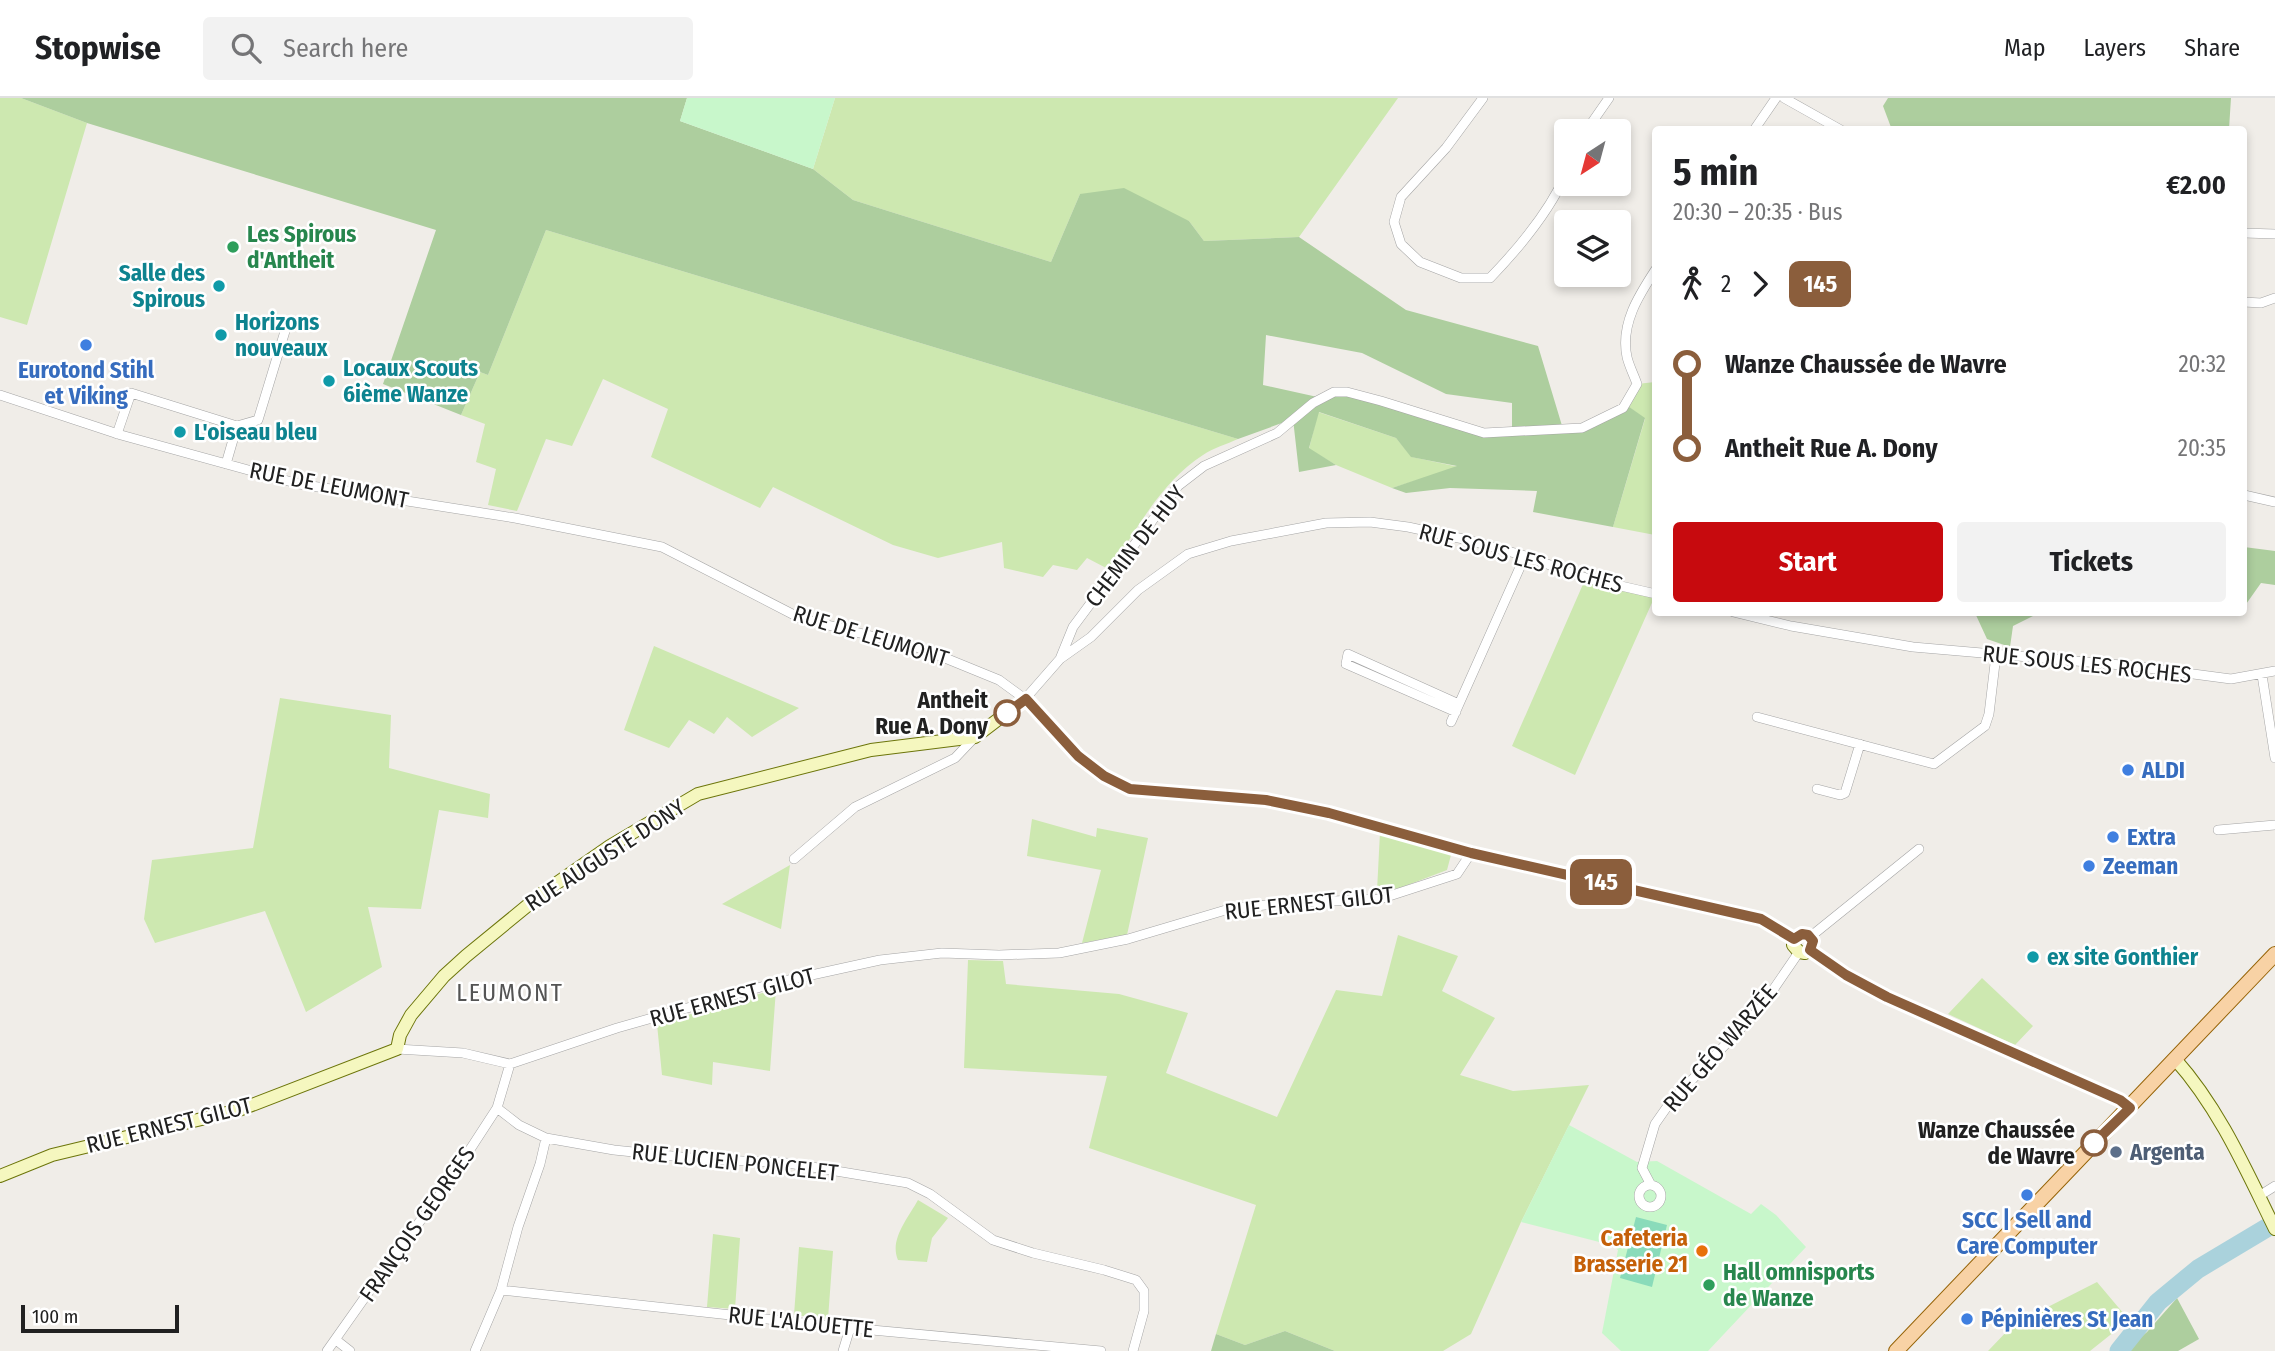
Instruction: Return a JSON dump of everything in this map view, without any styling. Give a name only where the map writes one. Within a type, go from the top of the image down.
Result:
[{"type":"main road","points":[[1896,1351],[2275,954]]},
{"type":"street","points":[[1483,98],[1446,148],[1401,197],[1394,222],[1401,244],[1420,262],[1461,278],[1490,278],[1515,252],[1554,196]]},
{"type":"street","points":[[1594,119],[1609,98]]},
{"type":"street","points":[[1758,126],[1776,98]]},
{"type":"street","points":[[1784,98],[1834,126]]},
{"type":"street","points":[[2247,233],[2275,234]]},
{"type":"street","name":"CHEMIN DE HUY","points":[[1060,659],[1079,618],[1178,486],[1204,466],[1277,433],[1313,403],[1334,392],[1347,392],[1484,433],[1582,428],[1623,408],[1637,384],[1627,356],[1628,327],[1635,302],[1652,276]]},
{"type":"street","points":[[2247,302],[2261,303],[2275,298]]},
{"type":"street","points":[[117,434],[131,393],[237,426],[258,420],[286,328]]},
{"type":"street","name":"RUE DE LEUMONT","points":[[0,394],[117,434],[299,484],[515,518],[662,547],[800,618],[923,649],[999,680],[1026,699],[1078,756],[1104,776],[1130,789],[1266,800],[1367,823],[1471,853],[1761,919],[1846,975],[1887,997],[2120,1100],[2130,1108]]},
{"type":"street","points":[[226,464],[237,426]]},
{"type":"street","points":[[2247,496],[2275,502]]},
{"type":"street","name":"RUE SOUS LES ROCHES","points":[[1026,699],[1060,659],[1091,637],[1138,590],[1188,554],[1231,541],[1326,523],[1370,523],[1444,535],[1525,556],[1586,578],[1652,593]]},
{"type":"street","points":[[1451,722],[1525,556]]},
{"type":"street","name":"RUE SOUS LES ROCHES","points":[[1750,616],[1791,626],[1913,647],[2133,666],[2231,679],[2275,671]]},
{"type":"street","points":[[1348,654],[1458,708],[1346,663],[1348,654]]},
{"type":"street","points":[[1757,717],[1934,764],[1985,726],[1989,714],[1996,655]]},
{"type":"street","points":[[2262,675],[2275,758]]},
{"type":"street","name":"RUE AUGUSTE DONY","points":[[397,1049],[400,1035],[411,1015],[444,976],[466,956],[544,891],[610,846],[698,794],[871,750],[975,737],[1026,699]]},
{"type":"street","points":[[794,859],[855,807],[955,758],[975,737]]},
{"type":"street","points":[[1817,789],[1840,795],[1845,793],[1860,744]]},
{"type":"street","points":[[2218,830],[2275,825]]},
{"type":"street","points":[[1803,945],[1919,849]]},
{"type":"street","name":"RUE ERNEST GILOT","points":[[0,1176],[52,1155],[239,1110],[397,1049],[463,1053],[510,1064],[617,1028],[775,983],[880,960],[942,953],[1059,953],[1128,939],[1229,909],[1284,903],[1380,899],[1457,874],[1471,853]]},
{"type":"street","name":"RUE GÉO WARZÉE","points":[[1651,1185],[1642,1168],[1655,1124],[1669,1104],[1762,1006],[1803,945]]},
{"type":"street","points":[[2175,1059],[2189,1074],[2210,1106],[2275,1228]]},
{"type":"street","name":"FRANÇOIS GEORGES","points":[[327,1351],[398,1249],[445,1188],[498,1108],[510,1064]]},
{"type":"street","name":"RUE LUCIEN PONCELET","points":[[498,1108],[519,1125],[546,1138],[614,1150],[689,1158],[788,1163],[908,1183],[930,1194],[993,1240],[1136,1280],[1144,1291],[1144,1311],[1133,1351]]},
{"type":"street","points":[[475,1351],[500,1290],[546,1138]]},
{"type":"street","points":[[2259,1196],[2275,1186]]},
{"type":"street","name":"RUE L'ALOUETTE","points":[[500,1290],[850,1328],[1101,1351]]},
{"type":"street","points":[[843,1351],[850,1328]]},
{"type":"street","points":[[336,1340],[350,1351]]},
{"type":"green space","points":[[0,98],[21,98],[87,123],[27,325],[0,317]]},
{"type":"green space","points":[[21,98],[687,98],[680,121],[813,169],[853,200],[1051,262],[1080,194],[1124,188],[1189,221],[1204,241],[1299,237],[1406,310],[1538,346],[1563,429],[1582,428],[1625,404],[1645,418],[1613,527],[1533,512],[1537,491],[1450,488],[1406,493],[1392,488],[1457,466],[1411,457],[1396,438],[1319,412],[1309,448],[1336,465],[1299,472],[1293,419],[1238,439],[546,230],[488,375],[480,372],[461,415],[383,384],[436,230],[87,123]],"holes":[[[1266,335],[1362,353],[1446,394],[1512,403],[1512,432],[1484,433],[1334,392],[1322,398],[1263,385]]]},
{"type":"green space","points":[[687,98],[835,98],[813,169],[680,121]]},
{"type":"green space","points":[[835,98],[1398,98],[1299,237],[1204,241],[1189,221],[1080,194],[1051,262],[853,200],[813,169]]},
{"type":"green space","points":[[1888,98],[2231,98],[2229,126],[1890,126],[1883,106]]},
{"type":"green space","points":[[546,230],[1238,439],[1207,453],[1174,479],[1150,508],[1110,570],[1087,558],[1077,570],[1053,565],[1043,577],[1004,568],[1002,542],[938,558],[893,545],[773,487],[760,508],[651,457],[668,409],[603,379],[572,446],[546,439],[517,511],[488,505],[496,469],[476,462],[485,424],[461,415],[480,372],[488,375]]},
{"type":"green space","points":[[1652,382],[1652,534],[1613,527],[1645,419],[1625,404],[1637,384]]},
{"type":"green space","points":[[1318,412],[1396,438],[1412,457],[1459,467],[1392,488],[1336,465],[1309,449]]},
{"type":"green space","points":[[2247,547],[2275,551],[2275,585],[2261,583],[2247,603]]},
{"type":"green space","points":[[1584,582],[1652,595],[1652,603],[1575,775],[1512,746]]},
{"type":"green space","points":[[1976,616],[2033,616],[2013,626],[2010,647],[1987,639]]},
{"type":"green space","points":[[654,646],[799,708],[752,737],[727,717],[714,734],[689,720],[669,748],[624,730]]},
{"type":"green space","points":[[280,698],[391,715],[389,768],[490,794],[488,818],[439,810],[421,909],[368,907],[382,967],[306,1012],[265,911],[155,943],[144,919],[152,860],[253,848]]},
{"type":"green space","points":[[1032,819],[1096,837],[1097,828],[1148,838],[1127,935],[1082,943],[1101,870],[1027,856]]},
{"type":"green space","points":[[1380,832],[1451,855],[1447,870],[1400,888],[1377,891]]},
{"type":"green space","points":[[790,865],[781,929],[722,904]]},
{"type":"green space","points":[[1398,935],[1458,956],[1442,991],[1495,1018],[1460,1075],[1513,1091],[1589,1085],[1521,1222],[1471,1334],[1443,1351],[1335,1351],[1285,1331],[1245,1345],[1216,1334],[1256,1205],[1089,1148],[1107,1076],[964,1068],[968,960],[1003,961],[1006,984],[1119,994],[1188,1013],[1166,1073],[1277,1117],[1336,990],[1382,996]]},
{"type":"green space","points":[[1982,978],[2033,1026],[2015,1045],[1948,1014]]},
{"type":"green space","points":[[776,989],[770,1071],[713,1062],[712,1085],[662,1075],[657,1024]]},
{"type":"green space","points":[[1569,1125],[1637,1162],[1657,1161],[1751,1214],[1761,1204],[1776,1215],[1806,1247],[1708,1351],[1621,1351],[1602,1333],[1618,1250],[1611,1245],[1521,1222]]},
{"type":"green space","points":[[918,1200],[948,1218],[932,1238],[927,1262],[898,1260],[898,1237]]},
{"type":"green space","points":[[1636,1217],[1667,1225],[1652,1287],[1620,1278]]},
{"type":"green space","points":[[713,1234],[740,1238],[735,1309],[707,1307]]},
{"type":"green space","points":[[799,1247],[833,1251],[828,1319],[794,1315]]},
{"type":"green space","points":[[2097,1282],[2129,1320],[2090,1351],[1988,1351],[2010,1328],[2006,1323],[2016,1313],[2024,1319]]},
{"type":"green space","points":[[2177,1298],[2199,1339],[2178,1351],[2125,1351],[2147,1332]]},
{"type":"green space","points":[[1285,1331],[1335,1351],[1211,1351],[1216,1334],[1245,1345]]},
{"type":"waterway","points":[[2119,1351],[2158,1302],[2198,1269],[2275,1223]]},
{"type":"bus line","name":"145","points":[[1007,713],[1026,699],[1078,756],[1104,776],[1130,789],[1266,800],[1329,813],[1471,853],[1761,919],[1794,939],[1802,934],[1808,935],[1813,941],[1810,950],[1846,975],[1887,997],[2120,1100],[2130,1108],[2094,1143]]},
{"type":"place","name":"Les Spirous d'Antheit","points":[[233,247]]},
{"type":"place","name":"Salle des Spirous","points":[[219,286]]},
{"type":"place","name":"Horizons nouveaux","points":[[221,335]]},
{"type":"place","name":"Eurotond Stihl et Viking","points":[[86,345]]},
{"type":"place","name":"Locaux Scouts 6ième Wanze","points":[[329,381]]},
{"type":"place","name":"L'oiseau bleu","points":[[180,432]]},
{"type":"place","name":"Antheit Rue A. Dony","points":[[1007,713]]},
{"type":"place","name":"ALDI","points":[[2128,770]]},
{"type":"place","name":"Extra","points":[[2113,837]]},
{"type":"place","name":"Zeeman","points":[[2089,866]]},
{"type":"place","name":"ex site Gonthier","points":[[2033,957]]},
{"type":"place","name":"Wanze Chaussée de Wavre","points":[[2094,1143]]},
{"type":"place","name":"Argenta","points":[[2116,1152]]},
{"type":"place","name":"SCC | Sell and Care Computer","points":[[2027,1195]]},
{"type":"place","name":"Cafeteria Brasserie 21","points":[[1702,1251]]},
{"type":"place","name":"Hall omnisports de Wanze","points":[[1709,1285]]},
{"type":"place","name":"Pépinières St Jean","points":[[1967,1319]]},
{"type":"district","name":"LEUMONT","points":[[510,993]]}]
